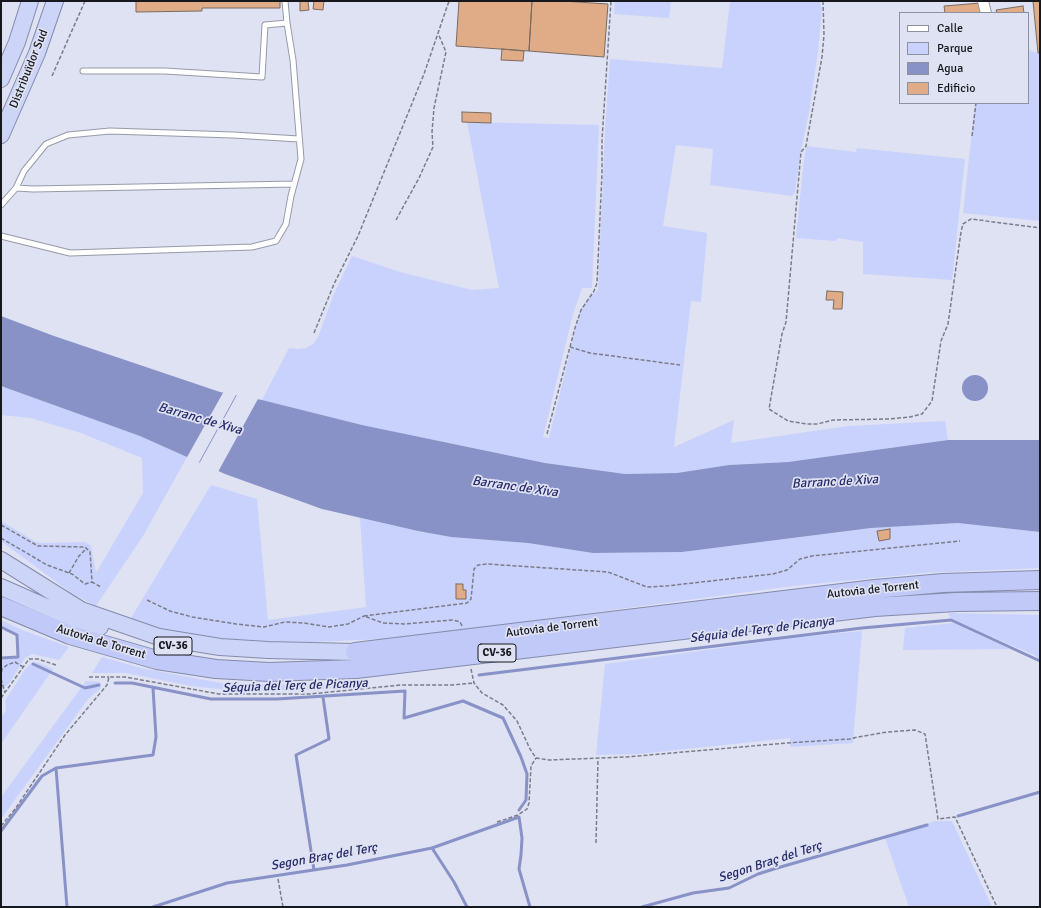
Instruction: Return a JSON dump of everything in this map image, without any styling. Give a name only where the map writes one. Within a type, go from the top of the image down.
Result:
[{"type":"highway","name":"Distribuïdor Sud","points":[[1,78],[17,42],[30,1]]},
{"type":"highway","name":"Distribuïdor Sud","points":[[1,135],[37,53],[55,1]]},
{"type":"highway","points":[[1,560],[81,610],[159,637],[220,647],[268,650],[355,652]]},
{"type":"highway","name":"Autovia de Torrent","points":[[1,587],[78,621],[158,644],[218,653],[266,656],[355,652],[943,583],[1040,580]]},
{"type":"highway","name":"Autovia de Torrent","points":[[1,606],[70,635],[157,660],[216,669],[269,672],[356,669],[875,608],[956,602],[1040,601]]},
{"type":"street","points":[[983,1],[986,12]]},
{"type":"lane","points":[[1,236],[70,253],[252,247],[276,241],[286,224],[291,196],[301,159],[293,60],[285,1]]},
{"type":"lane","points":[[83,71],[165,71],[262,77],[265,26],[287,23]]},
{"type":"lane","points":[[1,205],[16,188],[24,171],[46,144],[68,135],[110,131],[233,135],[299,139]]},
{"type":"lane","points":[[16,188],[33,189],[294,184]]},
{"type":"path","points":[[52,76],[85,1]]},
{"type":"path","points":[[314,333],[334,284],[358,236],[424,74],[449,1]]},
{"type":"path","points":[[547,434],[575,328],[581,310],[594,292],[597,283],[602,140],[612,1]]},
{"type":"path","points":[[823,1],[824,35],[822,57],[806,146],[801,152],[786,322],[782,334],[770,409],[788,421],[807,424],[817,424],[833,420],[889,419],[922,414],[932,401],[941,341],[948,324],[963,224],[971,219],[1040,228]]},
{"type":"path","points":[[396,220],[419,178],[433,147],[432,132],[434,108],[446,52],[438,33]]},
{"type":"path","points":[[972,136],[976,104]]},
{"type":"path","points":[[570,348],[590,353],[680,365]]},
{"type":"path","points":[[1,524],[38,546],[85,547],[90,552],[92,582]]},
{"type":"path","points":[[1,538],[48,565],[69,573],[85,584],[92,582],[100,587]]},
{"type":"path","points":[[147,600],[170,610],[192,617],[236,624],[264,627],[285,622],[329,627],[348,624],[364,616],[467,603],[471,599],[474,569],[478,565],[487,564],[608,572],[647,587],[773,574],[787,570],[800,559],[812,556],[960,541]]},
{"type":"path","points":[[69,573],[79,556],[86,548]]},
{"type":"path","points":[[364,616],[383,623],[404,624],[453,620],[460,622],[463,627]]},
{"type":"path","points":[[1,698],[29,659],[38,658],[56,665]]},
{"type":"path","points":[[5,694],[1,679],[2,669],[15,662],[23,667]]},
{"type":"path","points":[[470,668],[474,683],[482,693],[503,705],[517,721],[530,749],[536,758],[549,760],[626,757],[787,743],[850,740],[858,737],[887,732],[915,730],[925,734],[938,819],[955,817],[997,907]]},
{"type":"path","points":[[89,677],[125,677],[219,694],[310,694],[401,685],[452,685],[474,683]]},
{"type":"path","points":[[1,826],[15,809],[65,735],[107,685],[109,677]]},
{"type":"path","points":[[497,822],[518,815],[527,809],[529,803],[531,766],[536,758]]},
{"type":"path","points":[[596,843],[598,758]]},
{"type":"path","points":[[278,878],[282,907]]},
{"type":"green space","points":[[615,1],[671,1],[669,18],[614,14]]},
{"type":"green space","points":[[730,1],[820,1],[822,9],[818,52],[795,192],[792,196],[710,185],[713,149],[676,145],[663,226],[707,233],[701,302],[691,301],[674,447],[734,420],[731,443],[848,426],[945,421],[948,440],[788,462],[729,465],[677,473],[625,474],[545,463],[362,425],[262,400],[289,348],[306,348],[313,344],[318,337],[333,296],[352,256],[400,272],[472,290],[499,288],[467,122],[599,125],[592,288],[582,288],[573,314],[543,437],[549,438],[581,308],[590,296],[598,290],[605,130],[610,59],[722,68]]},
{"type":"green space","points":[[1029,50],[1040,54],[1040,221],[963,213],[975,104],[1029,104]]},
{"type":"green space","points":[[806,146],[856,152],[857,148],[965,159],[952,280],[863,274],[863,242],[838,238],[835,241],[796,238]]},
{"type":"green space","points":[[1,386],[141,436],[187,457],[143,536],[96,606],[74,595],[1,541],[1,521],[36,542],[85,542],[91,546],[96,573],[143,493],[142,458],[81,433],[31,418],[1,415]]},
{"type":"green space","points":[[211,485],[257,499],[268,620],[366,607],[360,518],[451,537],[528,543],[593,553],[682,552],[871,528],[958,523],[1040,532],[1040,568],[925,573],[793,586],[384,639],[312,642],[214,638],[159,629],[131,618]]},
{"type":"green space","points":[[948,613],[1040,615],[1040,660],[1034,655],[951,619]]},
{"type":"green space","points":[[1,620],[22,630],[69,647],[59,660],[32,654],[25,658],[10,682],[1,692],[1,660],[18,657],[17,635],[1,627]]},
{"type":"green space","points":[[953,623],[1010,649],[903,650],[905,628]]},
{"type":"green space","points":[[862,631],[853,743],[790,747],[790,738],[639,754],[596,755],[605,664],[792,638]]},
{"type":"green space","points":[[102,657],[141,668],[226,684],[358,685],[325,689],[239,691],[191,686],[126,673],[92,673]]},
{"type":"green space","points":[[33,662],[53,669],[1,744],[1,717],[6,711],[5,701],[26,668]]},
{"type":"green space","points":[[86,681],[100,682],[101,688],[88,699],[1,819],[1,797]]},
{"type":"green space","points":[[935,821],[952,821],[992,907],[909,907],[885,838]]},
{"type":"water","name":"Barranc de Xiva","points":[[1,316],[54,336],[220,392],[262,400],[362,425],[545,463],[625,474],[677,473],[729,465],[788,462],[948,440],[1040,440],[1040,532],[958,523],[871,528],[682,552],[593,553],[528,543],[451,537],[418,531],[322,509],[225,474],[140,436],[1,386]]},
{"type":"water","points":[[975,375],[984,379],[988,388],[984,397],[975,401],[966,397],[962,388],[966,379]]},
{"type":"pier","points":[[224,391],[237,393],[198,464],[186,459]]},
{"type":"pier","points":[[238,393],[259,397],[218,472],[199,464]]},
{"type":"building","points":[[136,1],[280,1],[280,8],[202,8],[202,11],[136,12]]},
{"type":"building","points":[[300,1],[308,1],[309,10],[300,11]]},
{"type":"building","points":[[314,1],[324,1],[323,10],[313,9]]},
{"type":"building","points":[[459,1],[532,1],[529,51],[456,46]]},
{"type":"building","points":[[532,1],[608,4],[604,57],[529,51]]},
{"type":"building","points":[[1033,1],[1040,1],[1040,53],[1038,53]]},
{"type":"building","points":[[981,3],[983,12],[945,12],[944,6]]},
{"type":"building","points":[[1023,6],[1024,12],[997,12],[996,10]]},
{"type":"building","points":[[502,49],[524,51],[523,61],[501,60]]},
{"type":"building","points":[[462,112],[491,113],[491,123],[462,122]]},
{"type":"building","points":[[827,291],[843,292],[842,309],[833,309],[834,300],[826,300]]},
{"type":"building","points":[[890,529],[890,539],[879,541],[877,531]]},
{"type":"building","points":[[456,584],[463,584],[463,590],[466,590],[466,599],[456,599]]},
{"type":"waterway","name":"Séquia del Terç de Picanya","points":[[479,675],[862,628],[951,620],[1040,661]]},
{"type":"waterway","name":"Séquia del Terç de Picanya","points":[[1,627],[17,635],[18,657],[1,658]]},
{"type":"waterway","name":"Séquia del Terç de Picanya","points":[[33,664],[85,688],[99,685]]},
{"type":"waterway","name":"Séquia del Terç de Picanya","points":[[115,683],[132,683],[211,699],[277,699],[405,691],[404,718],[463,701],[503,718],[527,774],[526,800],[519,810]]},
{"type":"waterway","points":[[1,831],[42,776],[56,768],[153,755],[156,737],[153,688]]},
{"type":"waterway","points":[[314,870],[296,755],[329,739],[323,697]]},
{"type":"waterway","points":[[56,768],[67,907]]},
{"type":"waterway","name":"Segon Braç del Terç","points":[[958,816],[1040,792]]},
{"type":"waterway","points":[[519,817],[522,838],[519,869],[530,907]]},
{"type":"waterway","points":[[432,848],[519,817]]},
{"type":"waterway","name":"Segon Braç del Terç","points":[[642,907],[693,893],[729,888],[758,874],[927,825]]},
{"type":"waterway","name":"Segon Braç del Terç","points":[[153,907],[227,883],[347,865],[432,848],[454,882],[467,907]]}]
